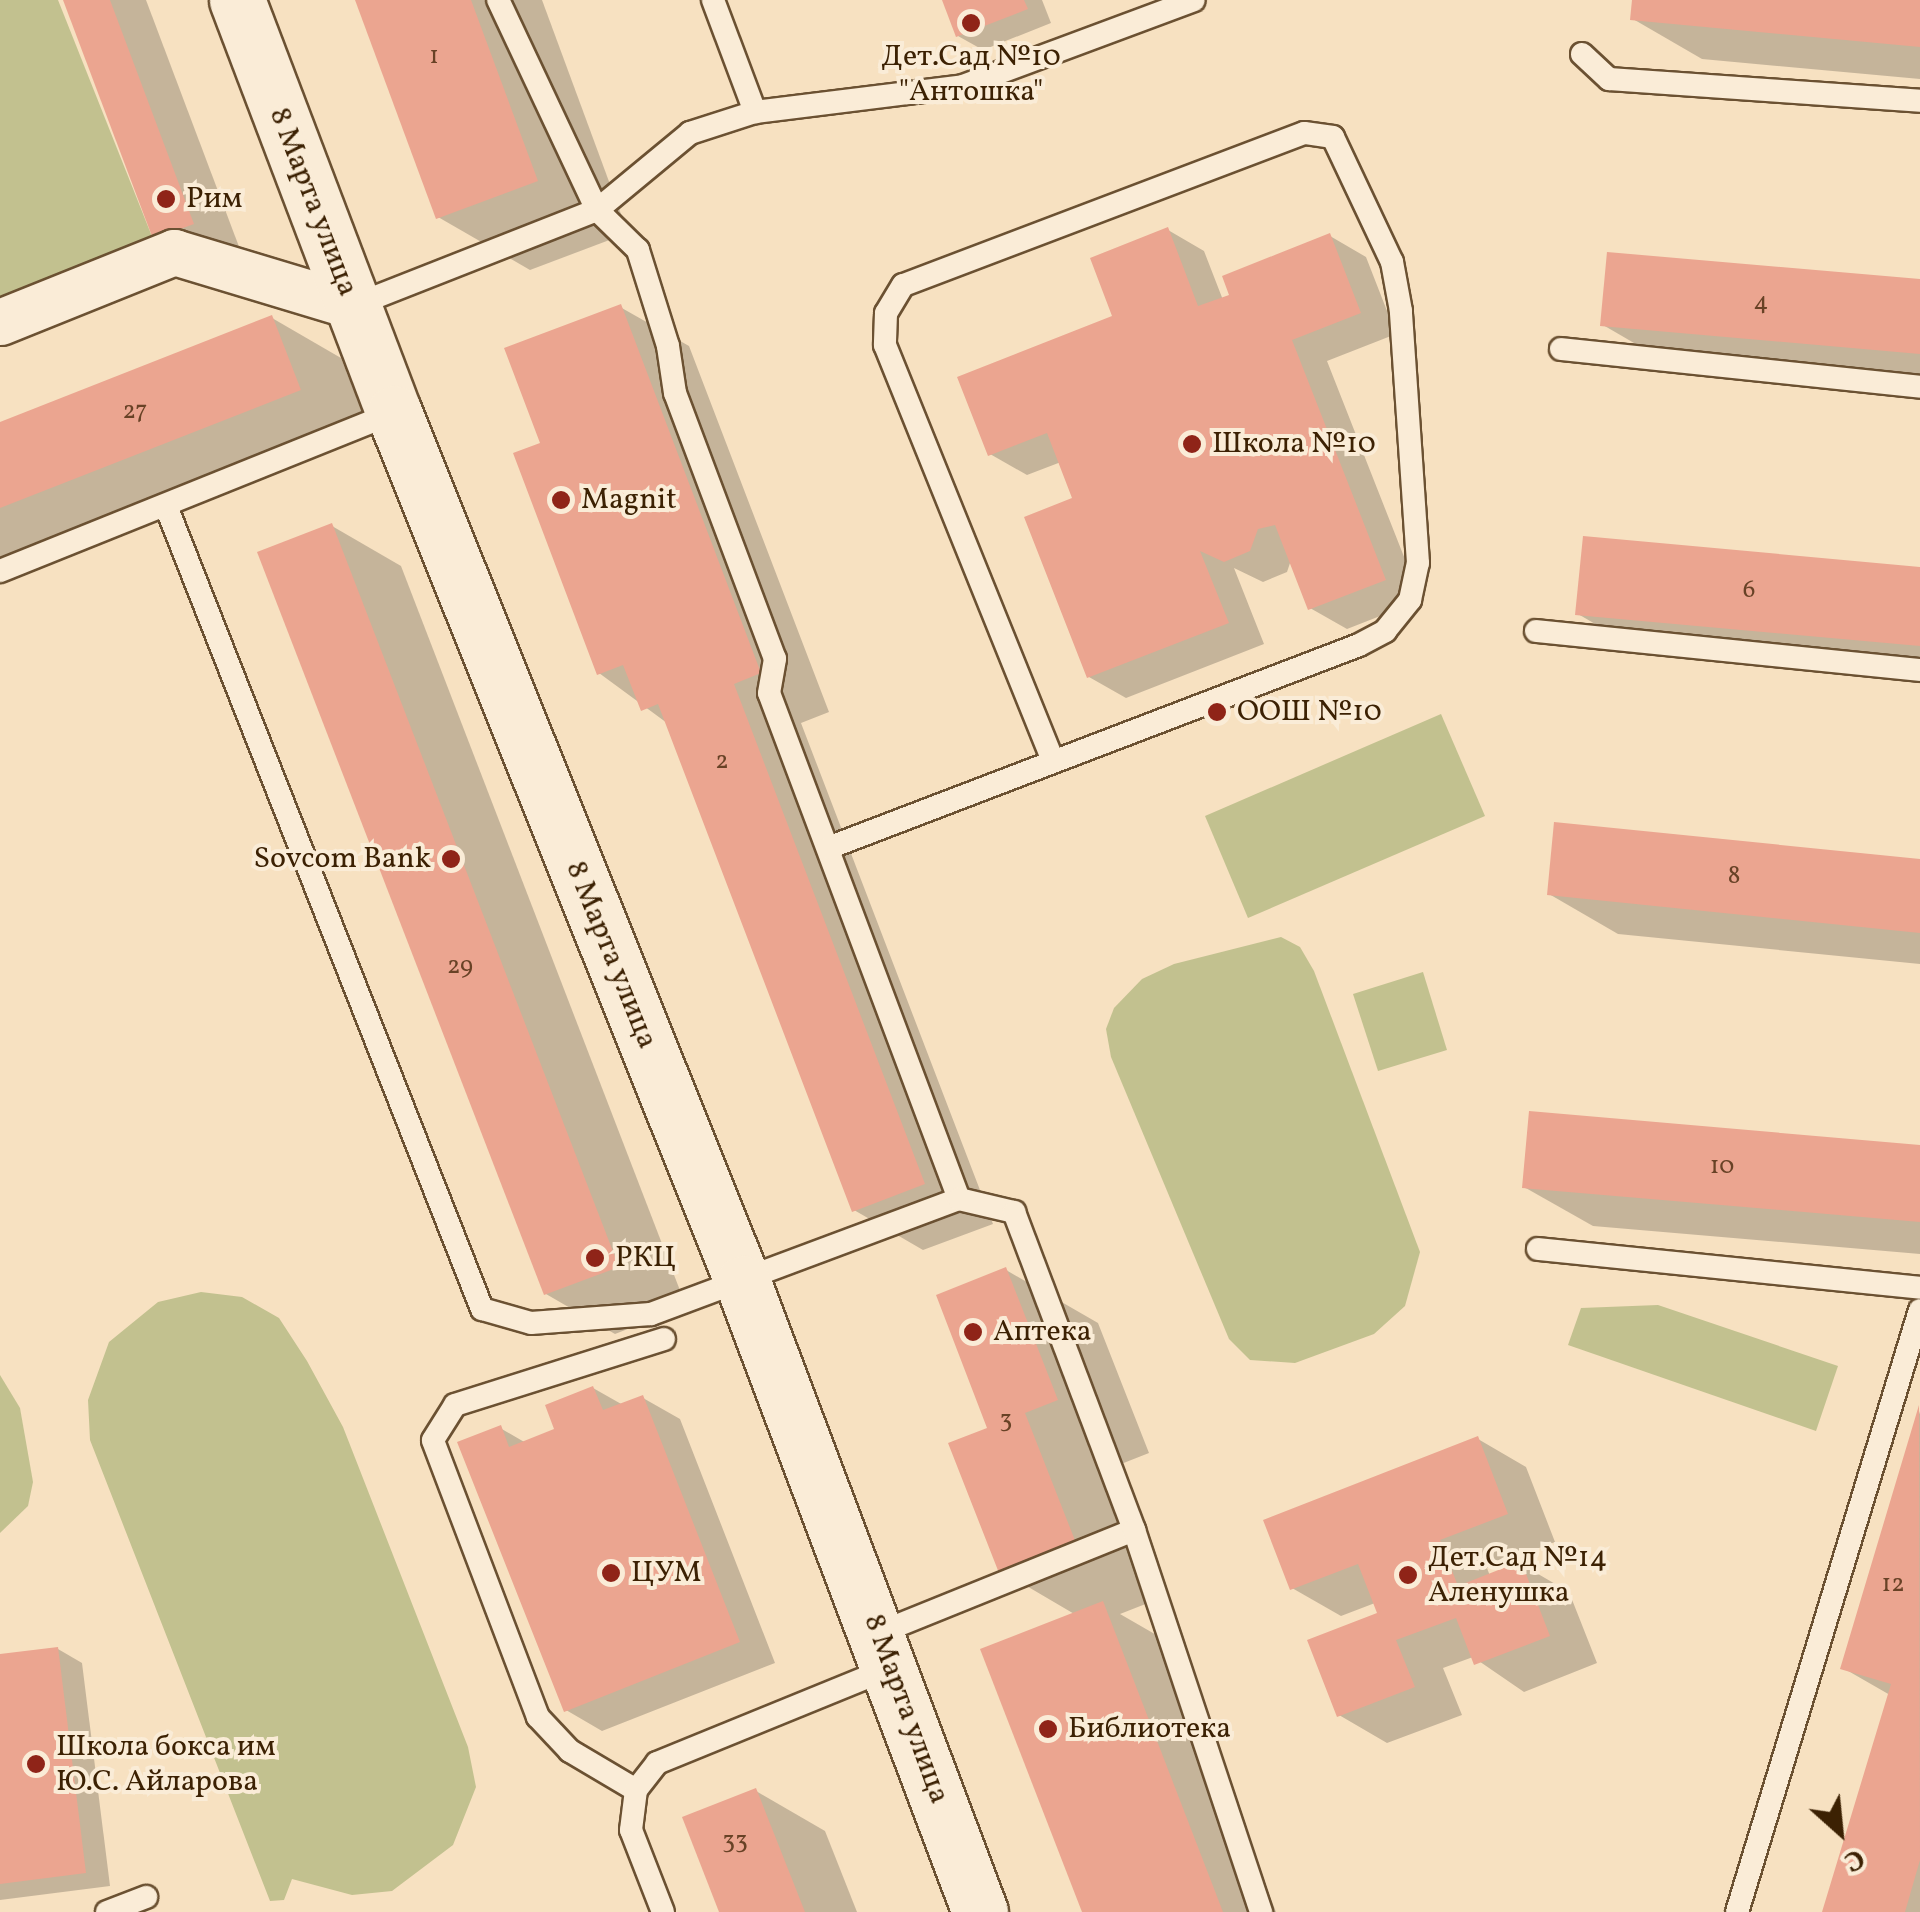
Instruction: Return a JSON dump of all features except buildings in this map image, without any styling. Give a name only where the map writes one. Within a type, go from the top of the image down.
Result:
[{"type":"street","name":"8 Марта улица","points":[[237,0],[394,413],[742,1282],[980,1912]]},
{"type":"street","points":[[0,322],[174,252],[353,306]]},
{"type":"lane","points":[[498,0],[597,210],[638,250],[668,346],[674,393],[775,659],[769,693],[959,1199]]},
{"type":"lane","points":[[713,0],[754,112]]},
{"type":"lane","points":[[353,306],[597,210],[690,133],[754,112],[962,86],[1194,0]]},
{"type":"lane","points":[[1582,54],[1609,79],[1920,101]]},
{"type":"lane","points":[[828,848],[1359,645],[1385,632],[1410,600],[1418,563],[1401,311],[1392,262],[1333,137],[1304,132],[903,285],[886,313],[885,345],[1053,760]]},
{"type":"lane","points":[[1561,348],[1920,387]]},
{"type":"lane","points":[[0,570],[394,413]]},
{"type":"lane","points":[[166,506],[482,1308],[531,1323],[651,1314],[959,1199],[1014,1212],[1134,1530],[1261,1912]]},
{"type":"lane","points":[[1536,631],[1920,670]]},
{"type":"lane","points":[[1538,1249],[1920,1288]]},
{"type":"lane","points":[[1737,1912],[1920,1310]]},
{"type":"lane","points":[[636,1790],[570,1751],[538,1717],[433,1440],[456,1405],[664,1339]]},
{"type":"lane","points":[[663,1912],[631,1830],[636,1790],[657,1762],[1134,1530]]},
{"type":"lane","points":[[107,1912],[146,1897]]},
{"type":"shaded area","points":[[0,0],[58,0],[153,239],[0,299]]},
{"type":"shaded area","points":[[1441,714],[1485,816],[1248,918],[1205,816]]},
{"type":"shaded area","points":[[1281,937],[1300,947],[1314,971],[1420,1252],[1405,1306],[1374,1334],[1295,1363],[1250,1360],[1229,1339],[1111,1057],[1106,1029],[1114,1008],[1142,979],[1174,964]]},
{"type":"shaded area","points":[[1423,972],[1447,1050],[1378,1071],[1353,994]]},
{"type":"shaded area","points":[[201,1292],[242,1297],[279,1318],[307,1361],[343,1427],[468,1747],[476,1787],[453,1845],[392,1891],[352,1895],[292,1879],[284,1900],[270,1901],[90,1440],[88,1400],[109,1342],[158,1302]]},
{"type":"shaded area","points":[[1658,1305],[1838,1366],[1816,1431],[1568,1345],[1581,1308]]},
{"type":"shaded area","points":[[0,1375],[20,1408],[33,1482],[28,1506],[0,1533]]},
{"type":"place","name":"Дет.Сад №10 \"Антошка\"","points":[[971,23]]},
{"type":"place","name":"Рим","points":[[166,199]]},
{"type":"place","name":"Школа №10","points":[[1192,444]]},
{"type":"place","name":"Magnit","points":[[561,500]]},
{"type":"place","name":"ООШ №10","points":[[1217,712]]},
{"type":"place","name":"Sovcom Bank","points":[[451,859]]},
{"type":"place","name":"РКЦ","points":[[595,1258]]},
{"type":"place","name":"Аптека","points":[[973,1332]]},
{"type":"place","name":"ЦУМ","points":[[611,1573]]},
{"type":"place","name":"Дет.Сад №14 Аленушка","points":[[1408,1575]]},
{"type":"place","name":"Библиотека","points":[[1048,1729]]},
{"type":"place","name":"Школа бокса им Ю.С. Айларова","points":[[36,1764]]}]
